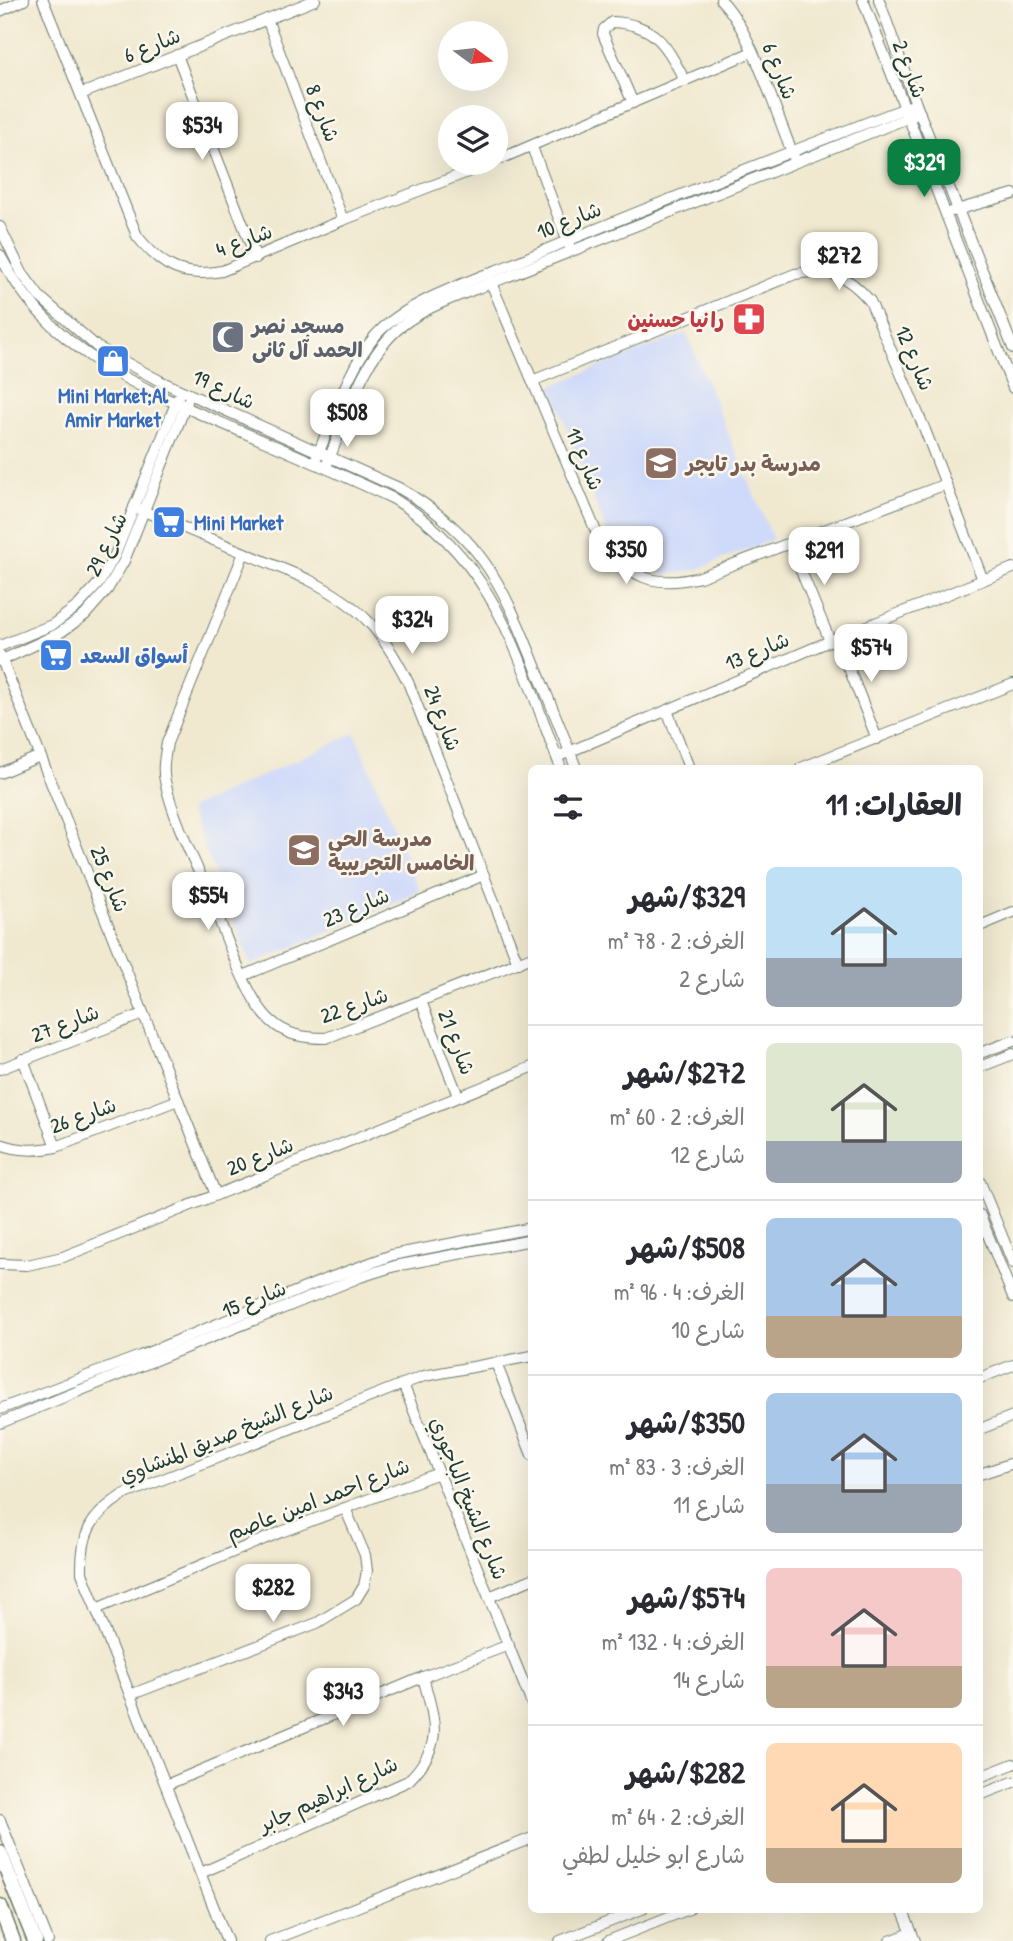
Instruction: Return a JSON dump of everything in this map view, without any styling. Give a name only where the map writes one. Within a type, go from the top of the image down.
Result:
[{"type":"street","points":[[0,11],[24,0]]},
{"type":"street","name":"شارع 4","points":[[43,0],[137,236],[154,257],[176,270],[202,274],[222,271],[459,175]]},
{"type":"street","name":"شارع 6","points":[[81,94],[315,0]]},
{"type":"street","name":"شارع 6","points":[[721,0],[730,9],[752,52],[794,157]]},
{"type":"street","name":"شارع 2","points":[[863,0],[1013,388]]},
{"type":"street","name":"شارع 2","points":[[878,0],[1013,348]]},
{"type":"street","name":"شارع 8","points":[[267,19],[343,220]]},
{"type":"street","points":[[632,103],[603,34],[604,29],[612,22],[636,26],[653,34],[667,47],[685,80]]},
{"type":"street","name":"شارع 4","points":[[508,156],[752,52]]},
{"type":"street","points":[[177,55],[256,258]]},
{"type":"street","name":"شارع 10","points":[[316,458],[358,359],[377,334],[401,314],[918,108]]},
{"type":"street","points":[[532,147],[569,246]]},
{"type":"street","points":[[946,213],[1013,194]]},
{"type":"street","name":"شارع 19","points":[[0,227],[22,273],[40,296],[60,317],[97,347],[134,369],[316,458]]},
{"type":"street","name":"شارع 19","points":[[0,255],[12,280],[51,326],[90,357],[128,380],[181,405],[399,488],[440,514],[475,548],[502,588],[575,765]]},
{"type":"street","name":"شارع 12","points":[[532,381],[795,274],[816,270],[838,274],[856,285],[870,301],[983,580]]},
{"type":"street","name":"شارع 10","points":[[328,463],[368,366],[385,342],[407,322],[489,279]]},
{"type":"street","name":"شارع 11","points":[[489,279],[600,541],[615,558],[633,572],[654,581],[677,583],[700,577],[946,484]]},
{"type":"street","name":"شارع 29","points":[[0,646],[52,625],[78,606],[99,583],[139,509],[185,393]]},
{"type":"street","name":"شارع 19","points":[[328,463],[413,510],[448,539],[463,556],[489,594],[515,647],[560,765]]},
{"type":"street","name":"شارع 29","points":[[1,659],[58,634],[85,615],[107,590],[124,561],[139,509]]},
{"type":"street","name":"شارع 24","points":[[139,509],[333,592],[355,607],[382,637],[408,682],[518,963]]},
{"type":"street","points":[[790,544],[877,739]]},
{"type":"street","name":"شارع 22","points":[[244,553],[167,743],[164,777],[173,810],[257,1004],[269,1020],[286,1032],[305,1038],[326,1038],[528,959]]},
{"type":"street","name":"شارع 13","points":[[557,757],[1013,568]]},
{"type":"street","name":"شارع 25","points":[[1,659],[216,1195]]},
{"type":"street","points":[[809,765],[1013,684]]},
{"type":"street","points":[[667,710],[688,765]]},
{"type":"street","points":[[0,773],[40,756]]},
{"type":"street","name":"شارع 23","points":[[243,976],[484,876]]},
{"type":"street","points":[[983,925],[1013,912]]},
{"type":"street","name":"شارع 21","points":[[421,1001],[458,1096]]},
{"type":"street","name":"شارع 27","points":[[0,1069],[144,1014]]},
{"type":"street","points":[[983,1052],[1013,1041]]},
{"type":"street","points":[[983,1066],[1013,1054]]},
{"type":"street","points":[[23,1059],[55,1147]]},
{"type":"street","name":"شارع 20","points":[[0,1264],[27,1265],[63,1257],[528,1069]]},
{"type":"street","name":"شارع 26","points":[[0,1144],[36,1151],[55,1147],[178,1100]]},
{"type":"street","points":[[983,1192],[1013,1264]]},
{"type":"street","points":[[983,1222],[1013,1297]]},
{"type":"street","name":"شارع 15","points":[[0,1409],[128,1361],[391,1255],[528,1229]]},
{"type":"street","name":"شارع 15","points":[[0,1423],[360,1277],[395,1266],[528,1241]]},
{"type":"street","name":"شارع الشيخ صديق المنشاوي","points":[[227,1941],[82,1573],[81,1550],[88,1527],[103,1508],[123,1495],[402,1384],[424,1376],[528,1357]]},
{"type":"street","points":[[496,1363],[528,1445]]},
{"type":"street","points":[[983,1377],[1013,1365]]},
{"type":"street","name":"شارع الشيخ الباجوري","points":[[402,1384],[528,1694]]},
{"type":"street","points":[[983,1428],[1013,1416]]},
{"type":"street","points":[[983,1473],[1013,1463]]},
{"type":"street","name":"شارع احمد امين عاصم","points":[[96,1609],[281,1532],[439,1473]]},
{"type":"street","points":[[130,1695],[317,1623],[356,1599],[364,1586],[367,1571],[365,1555],[345,1508]]},
{"type":"street","points":[[489,1597],[528,1581]]},
{"type":"street","points":[[166,1785],[423,1677],[509,1645]]},
{"type":"street","name":"شارع ابراهيم جابر","points":[[201,1873],[408,1781],[424,1765],[433,1745],[433,1717],[423,1677]]},
{"type":"street","points":[[983,1776],[1013,1764]]},
{"type":"street","points":[[983,1794],[1013,1782]]},
{"type":"street","points":[[0,1820],[48,1941]]},
{"type":"street","points":[[270,1941],[528,1840]]},
{"type":"street","points":[[0,1853],[35,1941]]},
{"type":"street","points":[[0,1906],[13,1941]]},
{"type":"street","points":[[608,1941],[679,1913]]},
{"type":"street","points":[[890,1941],[913,1937],[904,1913]]},
{"type":"street","points":[[560,1941],[617,1914],[625,1934]]},
{"type":"shaded area","name":"مدرسة بدر تايجر","points":[[686,333],[773,539],[696,570],[664,575],[635,565],[610,541],[551,386]]},
{"type":"shaded area","name":"مدرسة الحي الخامس التجريبية","points":[[355,733],[420,891],[251,965],[189,809]]},
{"type":"place","name":"رانيا حسنين","points":[[749,319]]},
{"type":"place","name":"مسجد نصر الحمد آل ثانى","points":[[228,337]]},
{"type":"place","name":"Mini Market;Al Amir Market","points":[[113,361]]},
{"type":"place","name":"مدرسة بدر تايجر","points":[[661,463]]},
{"type":"place","name":"Mini Market","points":[[169,522]]},
{"type":"place","name":"أسواق السعد","points":[[56,655]]},
{"type":"place","name":"مدرسة الحي الخامس التجريبية","points":[[304,850]]}]
